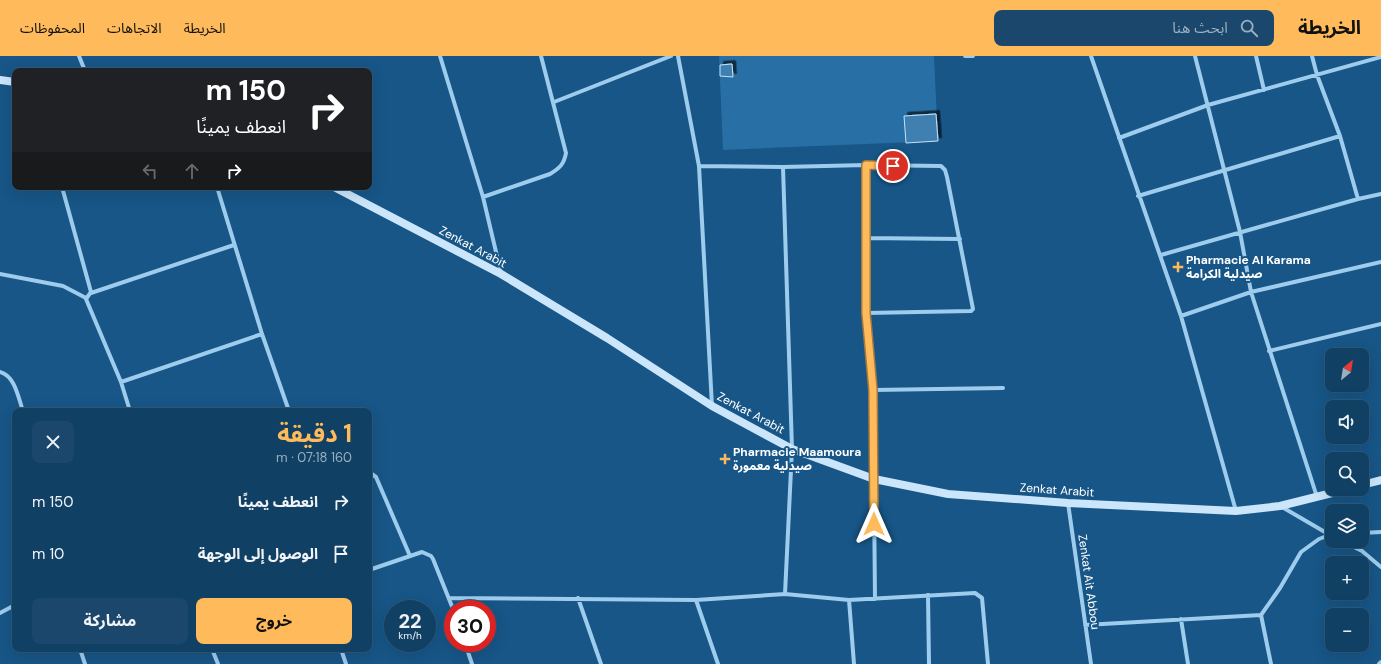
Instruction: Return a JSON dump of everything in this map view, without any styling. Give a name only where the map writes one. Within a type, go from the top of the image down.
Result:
[{"type":"street","points":[[79,56],[84,68]]},
{"type":"street","points":[[440,56],[483,197],[501,274]]},
{"type":"street","points":[[483,197],[550,174],[560,168],[565,162],[566,153],[541,56]]},
{"type":"street","points":[[554,102],[671,56]]},
{"type":"street","points":[[678,56],[699,166],[712,406]]},
{"type":"street","points":[[965,56],[973,56]]},
{"type":"street","points":[[1091,56],[1138,196],[1161,255],[1181,316],[1236,511]]},
{"type":"street","points":[[1195,56],[1240,232],[1251,292],[1317,498]]},
{"type":"street","points":[[1256,56],[1264,90]]},
{"type":"street","points":[[1312,56],[1317,75],[1340,136],[1358,199]]},
{"type":"street","points":[[1119,138],[1208,105],[1317,75],[1375,57],[1381,57]]},
{"type":"street","points":[[0,80],[12,82]]},
{"type":"street","points":[[1138,196],[1340,136]]},
{"type":"street","points":[[699,166],[784,168],[866,165],[941,166],[945,170],[947,177],[960,239],[973,304],[971,311],[866,313]]},
{"type":"street","points":[[866,165],[866,313],[873,390],[875,599]]},
{"type":"street","points":[[784,168],[792,449],[785,594]]},
{"type":"street","points":[[63,190],[92,293]]},
{"type":"street","points":[[218,190],[262,334],[288,408]]},
{"type":"street","name":"Zenkat Arabit","points":[[340,190],[501,274],[607,338],[712,406],[792,449],[874,479],[948,494],[1068,503],[1236,511],[1280,506],[1325,496]]},
{"type":"street","points":[[1161,255],[1358,199],[1381,194]]},
{"type":"street","points":[[866,238],[960,239]]},
{"type":"street","points":[[86,298],[92,293],[234,245]]},
{"type":"street","points":[[1181,316],[1251,292],[1381,262]]},
{"type":"street","points":[[0,274],[63,286],[86,298],[129,408]]},
{"type":"street","points":[[1269,351],[1381,324]]},
{"type":"street","points":[[120,382],[262,334]]},
{"type":"street","points":[[0,372],[6,374],[11,379],[22,408]]},
{"type":"street","points":[[873,390],[1003,388]]},
{"type":"street","points":[[372,475],[376,478],[410,556]]},
{"type":"street","points":[[1369,483],[1381,480]]},
{"type":"street","name":"Zenkat Ait Abbou","points":[[1068,503],[1091,664]]},
{"type":"street","points":[[1280,506],[1325,532]]},
{"type":"street","points":[[1369,533],[1381,532]]},
{"type":"street","points":[[1271,664],[1261,614],[1280,588],[1301,552],[1319,539],[1325,537]]},
{"type":"street","points":[[1356,548],[1362,551],[1381,567]]},
{"type":"street","points":[[372,569],[422,552],[430,556],[449,598],[696,600],[785,594],[849,600],[975,592],[982,598],[988,664]]},
{"type":"street","points":[[928,595],[929,664]]},
{"type":"street","points":[[578,598],[601,664]]},
{"type":"street","points":[[696,600],[718,664]]},
{"type":"street","points":[[849,600],[854,664]]},
{"type":"street","points":[[0,613],[12,607]]},
{"type":"street","points":[[1085,625],[1261,614]]},
{"type":"street","points":[[1181,619],[1188,664]]},
{"type":"street","points":[[81,652],[85,664]]},
{"type":"street","points":[[213,652],[218,664]]},
{"type":"street","points":[[342,652],[346,664]]},
{"type":"street","points":[[468,652],[472,664]]},
{"type":"shaded area","points":[[719,56],[934,56],[938,141],[723,150]]},
{"type":"building","points":[[732,64],[733,77],[720,76],[720,65]]},
{"type":"building","points":[[936,114],[938,141],[906,143],[904,116]]},
{"type":"place","name":"Pharmacie Al Karama صيدلية الكرامة","points":[[1178,267]]},
{"type":"place","name":"Pharmacie Maamoura صيدلية معمورة","points":[[725,459]]},
{"type":"route","points":[[874,524],[873,390],[866,313],[866,165],[893,166]]}]
